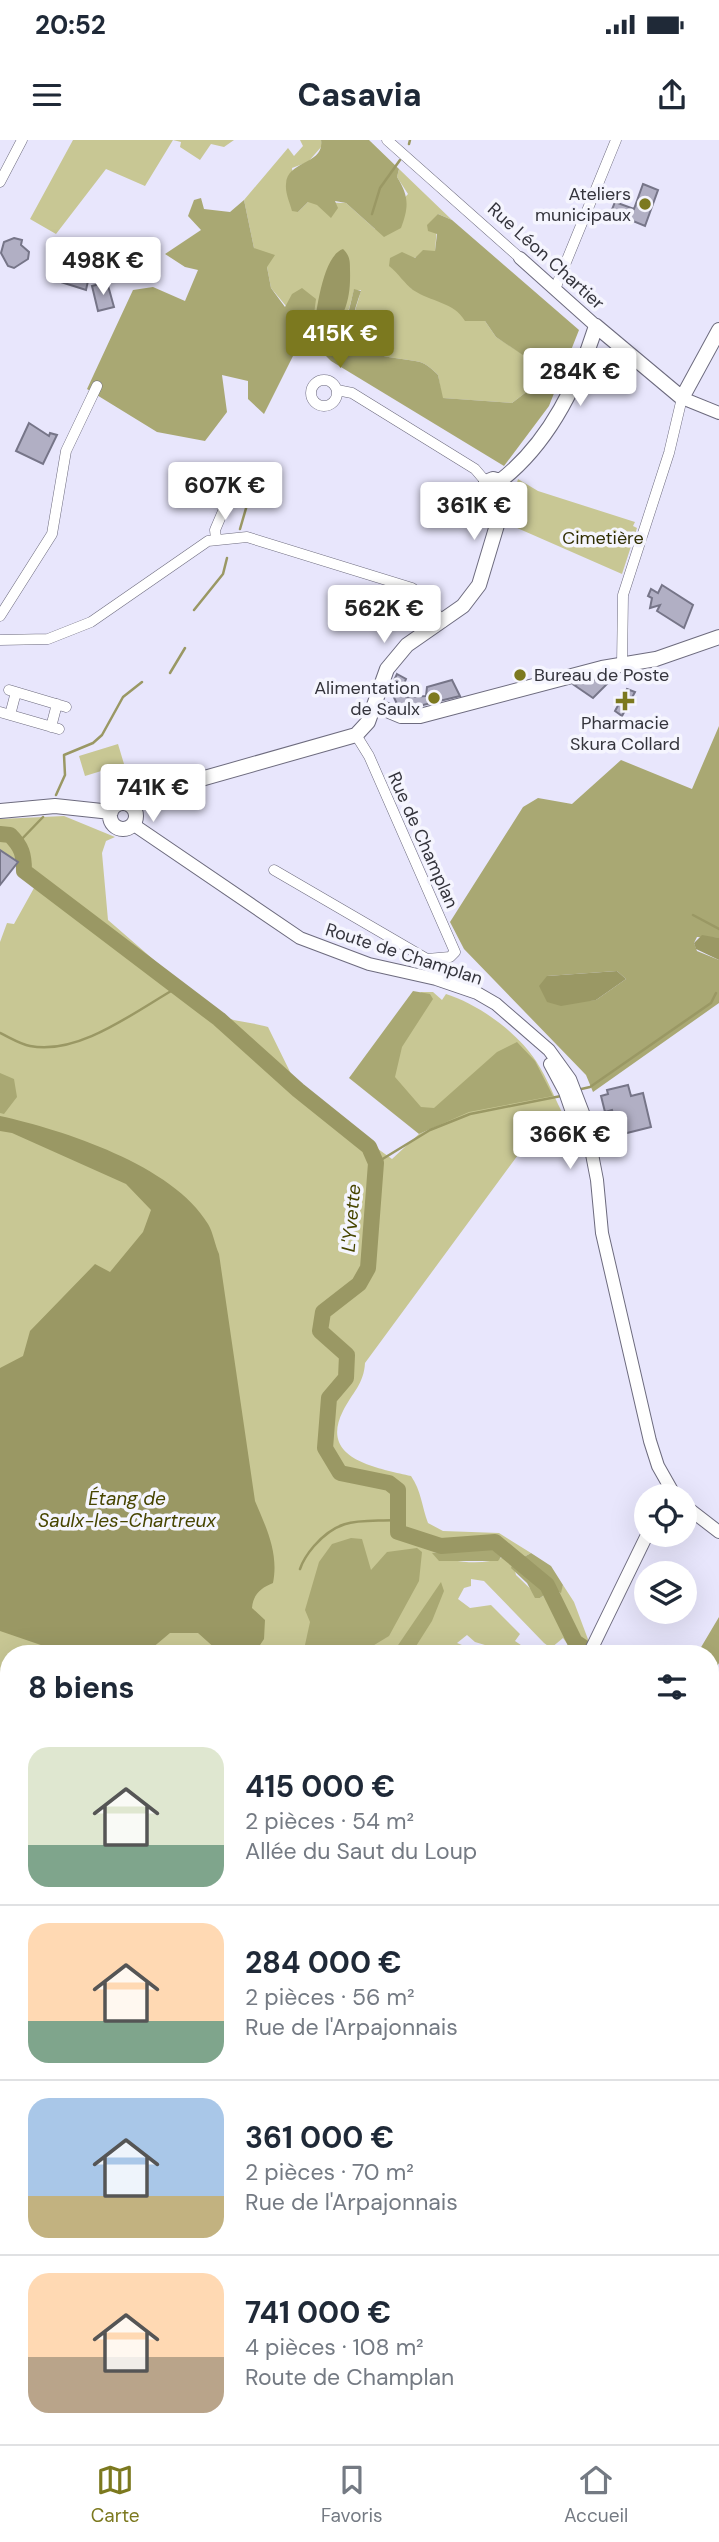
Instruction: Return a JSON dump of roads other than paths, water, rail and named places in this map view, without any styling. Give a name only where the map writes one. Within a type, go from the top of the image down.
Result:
[{"type":"main road","name":"Rue Léon Chartier","points":[[596,326],[682,398]]},
{"type":"main road","points":[[130,805],[135,811],[135,822],[125,829],[116,827],[111,821],[111,812],[119,804],[130,805],[148,794],[356,735],[368,722],[387,668],[407,645],[463,606],[480,585],[497,525],[495,499],[485,494],[493,482],[520,466],[541,441],[572,385],[596,326]]},
{"type":"main road","points":[[682,398],[719,330]]},
{"type":"main road","points":[[375,705],[401,716],[420,716],[622,665],[656,659],[719,637]]},
{"type":"main road","points":[[0,811],[55,806],[111,812]]},
{"type":"street","points":[[0,182],[22,140]]},
{"type":"street","name":"Rue Léon Chartier","points":[[387,140],[596,326]]},
{"type":"street","points":[[555,289],[616,140]]},
{"type":"street","points":[[0,616],[52,534],[66,451],[97,386]]},
{"type":"street","points":[[337,390],[352,393],[493,482]]},
{"type":"street","points":[[622,665],[623,595],[669,453],[682,398],[719,413]]},
{"type":"street","points":[[216,539],[215,530],[241,469]]},
{"type":"street","points":[[0,640],[48,639],[91,622],[208,541],[247,537],[412,588],[422,595],[443,622]]},
{"type":"street","points":[[13,691],[61,705],[55,728],[5,713],[13,691]]},
{"type":"street","name":"Rue de Champlan","points":[[274,870],[428,959],[450,957],[455,952],[369,756],[356,735]]},
{"type":"street","name":"Route de Champlan","points":[[135,822],[145,833],[220,886],[300,938],[369,964],[461,986],[496,1004],[516,1020],[540,1047],[585,1118],[603,1233],[650,1441],[664,1484]]},
{"type":"street","points":[[697,1521],[719,1532]]},
{"type":"street","points":[[593,1645],[641,1547]]},
{"type":"water","points":[[343,249],[350,264],[348,300],[342,316],[324,340],[313,335],[318,301],[330,263]]},
{"type":"water","points":[[702,935],[719,938],[719,960],[696,949],[694,943]]},
{"type":"water","points":[[617,971],[626,979],[596,1000],[561,1006],[547,1002],[539,986],[547,976]]},
{"type":"water","name":"Étang de Saulx-les-Chartreux","points":[[0,1116],[54,1130],[114,1153],[170,1184],[192,1203],[210,1227],[219,1254],[255,1501],[273,1551],[273,1583],[258,1592],[252,1608],[265,1620],[264,1639],[260,1645],[211,1645],[198,1633],[170,1633],[156,1645],[41,1645],[0,1631],[0,1368],[23,1356],[30,1331],[95,1264],[110,1272],[143,1232],[151,1210],[126,1184],[12,1133],[0,1131]]},
{"type":"waterway","points":[[409,144],[410,140]]},
{"type":"waterway","points":[[372,214],[380,188],[400,160]]},
{"type":"waterway","points":[[311,353],[319,334]]},
{"type":"waterway","points":[[240,529],[256,474]]},
{"type":"waterway","points":[[194,610],[223,574],[227,558]]},
{"type":"waterway","points":[[170,673],[185,648]]},
{"type":"waterway","points":[[56,795],[65,775],[64,755],[93,743],[102,735],[123,697],[142,682]]},
{"type":"waterway","points":[[18,843],[43,817]]},
{"type":"waterway","name":"L'Yvette","points":[[0,834],[10,835],[20,847],[24,871],[219,1019],[298,1090],[369,1147],[376,1163],[368,1268],[359,1284],[323,1312],[320,1331],[347,1355],[346,1378],[329,1398],[325,1448],[340,1473],[389,1483],[398,1490],[398,1532],[441,1546],[495,1542],[547,1585],[575,1642],[580,1645]]},
{"type":"waterway","points":[[693,915],[719,929]]},
{"type":"waterway","points":[[0,1033],[30,1046],[68,1044],[107,1029],[178,987]]},
{"type":"waterway","points":[[577,1090],[590,1087],[711,1003],[716,993]]},
{"type":"waterway","points":[[376,1163],[430,1130],[470,1114],[561,1096]]},
{"type":"waterway","points":[[300,1569],[324,1536],[342,1525],[361,1521],[396,1520]]},
{"type":"place","name":"Ateliers municipaux","points":[[645,204]]},
{"type":"place","name":"Bureau de Poste","points":[[520,675]]},
{"type":"place","name":"Alimentation de Saulx","points":[[434,698]]},
{"type":"place","name":"Pharmacie Skura Collard","points":[[625,701]]},
{"type":"park label","name":"Cimetière","points":[[603,538]]}]
